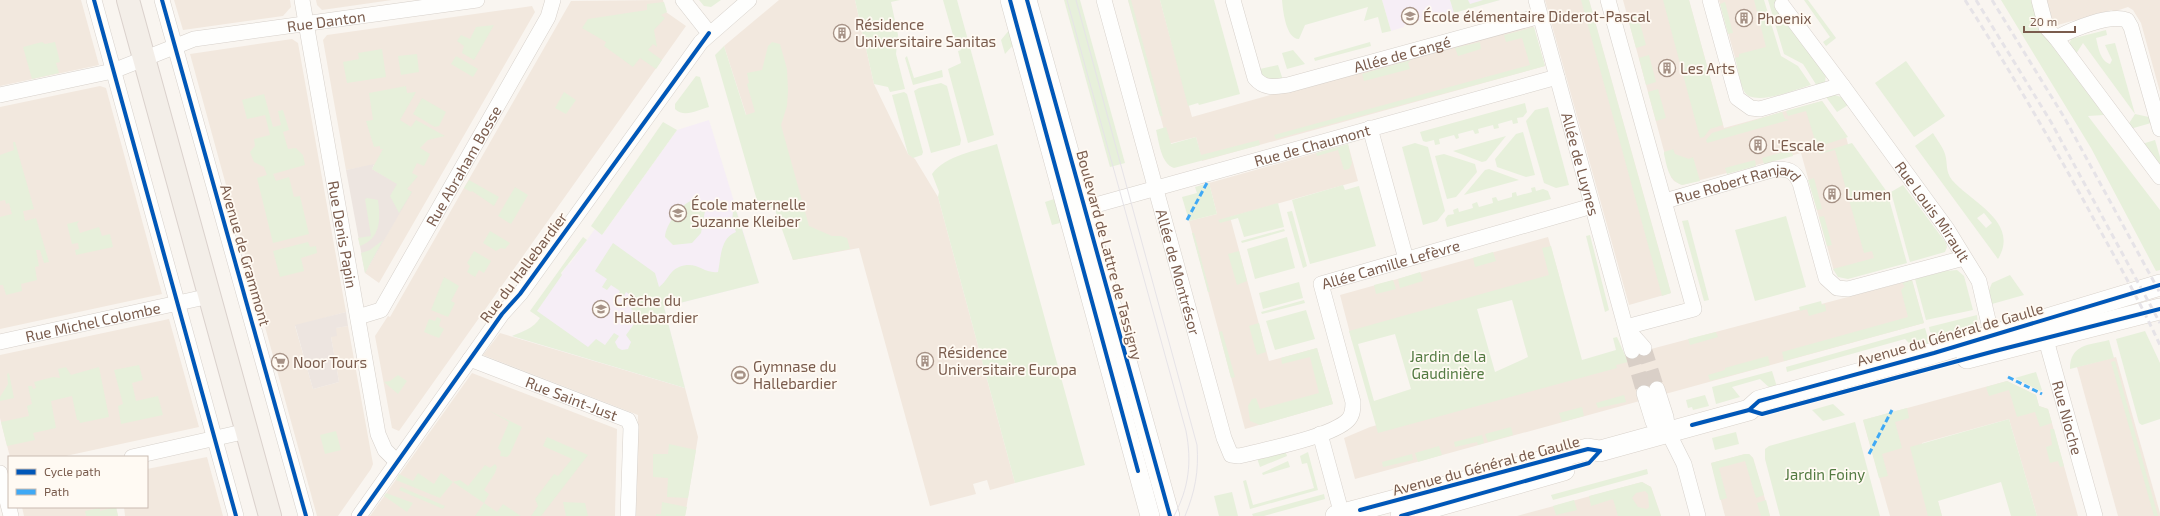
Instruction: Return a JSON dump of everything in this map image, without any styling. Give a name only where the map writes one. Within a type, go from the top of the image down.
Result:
[{"type":"main road","points":[[128,0],[270,516]]},
{"type":"main road","name":"Avenue du Général de Gaulle","points":[[1339,515],[1386,510],[1588,449],[1600,451],[1749,410],[1762,414],[2043,329],[2160,285]]},
{"type":"main road","name":"Avenue du Général de Gaulle","points":[[2043,329],[2160,309]]},
{"type":"main road","name":"Avenue du Général de Gaulle","points":[[1401,516],[1589,463],[1600,451]]},
{"type":"street","points":[[94,0],[236,516]]},
{"type":"street","name":"Avenue de Grammont","points":[[162,0],[306,516]]},
{"type":"street","name":"Rue Denis Papin","points":[[302,0],[378,434],[385,450],[397,462]]},
{"type":"street","name":"Rue Danton","points":[[0,95],[113,71],[200,38],[476,0]]},
{"type":"street","name":"Rue Abraham Bosse","points":[[358,317],[381,310],[548,17],[553,0]]},
{"type":"street","points":[[683,0],[709,33]]},
{"type":"street","name":"Rue du Hallebardier","points":[[359,516],[502,314],[520,294],[709,33],[748,0]]},
{"type":"street","name":"Boulevard de Lattre de Tassigny","points":[[1010,0],[1170,516]]},
{"type":"street","name":"Boulevard de Lattre de Tassigny","points":[[1027,0],[1076,211],[1150,516]]},
{"type":"street","name":"Allée de Montrésor","points":[[1104,0],[1224,438],[1231,455],[1238,456],[1248,454],[1320,434]]},
{"type":"street","name":"Allée de Cangé","points":[[1233,0],[1252,70],[1255,78],[1264,86],[1288,84],[1540,16]]},
{"type":"street","name":"Allée de Luynes","points":[[1536,0],[1626,327],[1638,350]]},
{"type":"street","points":[[1608,0],[1694,309],[1626,327]]},
{"type":"street","points":[[1710,0],[1737,98],[1743,104],[1760,109],[1842,85]]},
{"type":"street","points":[[2039,0],[2046,27],[2056,38],[2160,177]]},
{"type":"street","name":"Rue Louis Mirault","points":[[1782,5],[1947,229],[1979,281],[1993,344]]},
{"type":"street","points":[[2056,38],[2070,31],[2114,18],[2127,20],[2131,27],[2160,129]]},
{"type":"street","name":"Rue de Chaumont","points":[[1076,211],[1557,77]]},
{"type":"street","points":[[1370,128],[1406,259]]},
{"type":"street","name":"Rue Robert Ranjard","points":[[1665,201],[1775,169],[1787,170],[1794,172],[1800,183],[1826,278],[1837,288],[1848,288],[1964,258]]},
{"type":"street","name":"Allée Camille Lefèvre","points":[[1320,434],[1348,420],[1352,414],[1353,402],[1320,284],[1592,206]]},
{"type":"street","name":"Rue Michel Colombe","points":[[0,342],[210,296]]},
{"type":"street","name":"Rue Nioche","points":[[2043,329],[2095,516]]},
{"type":"street","name":"Rue Saint-Just","points":[[470,359],[628,420],[630,427],[628,516]]},
{"type":"street","points":[[1651,391],[1666,417],[1668,432],[1684,464],[1698,516]]},
{"type":"street","points":[[137,456],[247,431]]},
{"type":"street","points":[[1320,434],[1339,515]]},
{"type":"street","points":[[3,482],[8,503]]},
{"type":"shaded area","points":[[0,0],[81,0],[99,65],[0,86]]},
{"type":"shaded area","points":[[174,0],[290,0],[291,7],[283,16],[183,30]]},
{"type":"shaded area","points":[[316,0],[392,0],[322,10],[317,5]]},
{"type":"shaded area","points":[[663,0],[666,12],[686,26],[399,431],[392,428],[375,336],[388,316],[390,317],[571,1]]},
{"type":"shaded area","points":[[779,0],[855,0],[874,84],[908,154],[915,159],[938,197],[1015,483],[990,490],[987,480],[973,484],[976,494],[930,506],[859,248],[793,260],[724,46]]},
{"type":"shaded area","points":[[1128,0],[1160,0],[1192,117],[1527,23],[1533,26],[1545,66],[1202,161],[1196,137],[1168,144]]},
{"type":"shaded area","name":"École élémentaire Diderot-Pascal","points":[[1382,0],[1500,0],[1438,17],[1438,15],[1404,25],[1404,27],[1391,31]]},
{"type":"shaded area","points":[[1545,0],[1589,0],[1671,293],[1629,305]]},
{"type":"shaded area","points":[[1623,0],[1689,0],[1724,128],[1822,101],[1845,133],[1878,258],[1834,271],[1801,153],[1682,185],[1674,181],[1671,177]]},
{"type":"shaded area","name":"Phoenix","points":[[1719,0],[1759,0],[1773,51],[1736,61]]},
{"type":"shaded area","points":[[2046,0],[2160,0],[2160,92],[2141,23],[2133,10],[2128,7],[2113,12],[2112,10],[2054,26]]},
{"type":"shaded area","points":[[532,6],[535,12],[379,283],[365,273],[411,192],[372,169],[374,165],[346,170],[323,40],[327,35]]},
{"type":"shaded area","points":[[292,39],[298,43],[346,312],[295,326],[313,389],[339,382],[331,337],[335,328],[348,326],[373,464],[338,516],[317,516],[190,54]]},
{"type":"shaded area","points":[[100,86],[106,88],[162,294],[0,329],[0,107]]},
{"type":"shaded area","points":[[709,120],[759,283],[664,307],[685,388],[512,336],[534,327],[542,315],[537,311],[568,264],[569,265],[595,229],[603,234],[677,130]]},
{"type":"shaded area","points":[[1348,144],[1358,181],[1230,217],[1269,361],[1317,348],[1333,404],[1245,429],[1189,221],[1217,214],[1209,183]]},
{"type":"shaded area","points":[[374,164],[372,169],[412,192],[365,273],[346,170]]},
{"type":"shaded area","points":[[1548,237],[1562,286],[1352,341],[1340,295]]},
{"type":"shaded area","points":[[1912,280],[1924,323],[1355,479],[1344,438],[1370,427],[1651,349]]},
{"type":"shaded area","points":[[346,312],[348,326],[336,328],[337,336],[331,337],[339,382],[313,389],[295,325]]},
{"type":"shaded area","points":[[169,319],[199,427],[66,456],[10,456],[0,418],[0,355]]},
{"type":"shaded area","points":[[500,333],[685,388],[698,437],[685,516],[636,516],[638,415],[483,355]]},
{"type":"shaded area","points":[[2116,357],[2160,516],[2118,516],[2077,367]]},
{"type":"shaded area","points":[[472,373],[617,429],[615,516],[370,516]]},
{"type":"shaded area","points":[[2007,381],[2036,395],[2039,406],[2048,409],[2078,516],[2037,516],[2009,419],[1922,443],[1942,516],[1890,516],[1863,420]]},
{"type":"shaded area","points":[[1749,454],[1753,458],[1770,516],[1725,516],[1711,463]]},
{"type":"shaded area","points":[[207,457],[223,516],[125,516],[124,508],[148,508],[148,469]]},
{"type":"shaded area","points":[[1642,482],[1651,487],[1661,516],[1517,516]]},
{"type":"shaded area","points":[[22,508],[116,508],[118,516],[24,516]]},
{"type":"green space","points":[[699,0],[721,0],[711,7],[704,6]]},
{"type":"green space","points":[[855,0],[900,0],[891,2],[898,35],[896,54],[905,89],[890,92],[888,87],[874,84]]},
{"type":"green space","points":[[943,0],[957,0],[994,135],[968,143],[948,69],[961,63],[958,51],[961,50],[958,41],[955,42]]},
{"type":"green space","points":[[1064,0],[1080,0],[1125,163],[1110,167]]},
{"type":"green space","points":[[1128,0],[1131,0],[1163,116],[1160,116]]},
{"type":"green space","points":[[1160,0],[1214,0],[1240,94],[1199,105],[1198,103],[1188,106]]},
{"type":"green space","points":[[1282,0],[1382,0],[1391,31],[1382,33],[1378,17],[1364,21],[1368,7],[1305,25],[1299,39],[1295,38],[1288,30]]},
{"type":"green space","points":[[1450,0],[1468,0],[1470,4],[1483,0],[1500,0],[1454,13]]},
{"type":"green space","points":[[1581,0],[1589,0],[1671,293],[1662,296],[1661,292]]},
{"type":"green space","points":[[1663,0],[1689,0],[1723,125],[1710,129],[1704,137],[1700,138]]},
{"type":"green space","points":[[1754,0],[1764,0],[1781,56],[1798,66],[1811,85],[1765,98],[1749,96],[1744,91],[1735,58],[1739,57],[1739,54],[1766,47]]},
{"type":"green space","points":[[1768,0],[1787,0],[1826,75],[1825,82],[1817,86],[1803,64],[1784,54]]},
{"type":"green space","points":[[1804,0],[1808,0],[1836,38],[1826,46],[1823,42],[1830,37]]},
{"type":"green space","points":[[2001,0],[2032,0],[2041,31],[2104,115],[2088,116],[2160,210],[2160,270],[2156,271],[2091,148]]},
{"type":"green space","points":[[664,2],[667,12],[661,15],[665,18],[654,30],[657,47],[653,44],[648,50],[662,60],[656,69],[640,58],[633,67],[604,46],[606,42],[582,28],[588,19],[647,10],[647,4]]},
{"type":"green space","points":[[1725,2],[1733,33],[1728,34],[1720,4]]},
{"type":"green space","points":[[1638,16],[1646,45],[1636,48],[1628,19]]},
{"type":"green space","points":[[494,25],[474,60],[462,53],[464,46],[457,41],[461,35],[470,39],[476,27]]},
{"type":"green space","points":[[1534,27],[1545,66],[1276,139],[1274,135],[1530,65],[1522,38],[1506,42],[1504,35]]},
{"type":"green space","points":[[1010,29],[1015,43],[1005,54],[1001,40]]},
{"type":"green space","points":[[2106,30],[2107,35],[2096,38],[2100,53],[2104,60],[2110,64],[2112,60],[2105,45],[2115,43],[2135,114],[2083,43],[2076,54],[2069,45],[2071,39]]},
{"type":"green space","points":[[42,42],[45,44],[55,42],[60,62],[56,63],[59,73],[32,79],[23,47]]},
{"type":"green space","points":[[772,42],[780,44],[787,69],[787,106],[781,125],[809,226],[832,236],[847,238],[850,249],[793,260],[774,207],[760,211],[715,55],[724,46],[746,115],[755,112],[747,84],[749,83],[747,73],[762,70],[768,46]]},
{"type":"green space","points":[[1370,42],[1371,46],[1315,61],[1314,58]]},
{"type":"green space","points":[[1480,42],[1481,49],[1458,56],[1455,48]]},
{"type":"green space","points":[[382,49],[386,77],[347,83],[343,62],[359,59],[358,53]]},
{"type":"green space","points":[[1293,50],[1305,64],[1287,69],[1282,53]]},
{"type":"green space","points":[[417,54],[419,72],[401,75],[398,56]]},
{"type":"green space","points":[[1649,55],[1656,82],[1646,85],[1639,58]]},
{"type":"green space","points":[[456,56],[478,69],[473,77],[451,64]]},
{"type":"green space","points":[[907,56],[914,78],[942,70],[943,77],[913,85],[905,58]]},
{"type":"green space","points":[[1411,60],[1408,63],[1410,69],[1364,81],[1362,74]]},
{"type":"green space","points":[[1906,61],[1945,116],[1914,137],[1875,83]]},
{"type":"green space","points":[[1278,65],[1283,80],[1273,82],[1262,76],[1260,69]]},
{"type":"green space","points":[[696,76],[700,77],[709,107],[687,113],[679,112],[675,109],[675,104]]},
{"type":"green space","points":[[941,83],[947,86],[961,140],[960,145],[931,153],[914,91],[919,88]]},
{"type":"green space","points":[[406,86],[407,93],[416,92],[400,120],[411,127],[416,120],[445,136],[428,140],[420,148],[430,154],[424,166],[417,163],[412,173],[418,176],[407,189],[412,192],[399,213],[390,196],[397,184],[372,169],[383,149],[380,149],[380,146],[374,147],[366,121],[373,120],[369,93]]},
{"type":"green space","points":[[1658,89],[1666,118],[1656,121],[1648,92]]},
{"type":"green space","points":[[564,92],[576,100],[566,114],[555,108]]},
{"type":"green space","points":[[904,92],[907,94],[923,152],[922,155],[913,158],[908,154],[892,95]]},
{"type":"green space","points":[[264,94],[273,127],[281,125],[278,111],[283,110],[289,130],[283,132],[288,149],[296,148],[303,155],[305,165],[273,174],[276,181],[289,177],[294,197],[300,196],[309,234],[273,243],[257,178],[267,175],[264,167],[254,162],[250,152],[255,146],[254,139],[270,135],[265,115],[247,119],[242,100]]},
{"type":"green space","points":[[1835,95],[1841,97],[1848,105],[1837,112],[1826,97]]},
{"type":"green space","points":[[422,98],[446,112],[439,126],[435,127],[413,114]]},
{"type":"green space","points":[[1822,101],[1848,137],[1817,147],[1806,111],[1788,116],[1786,111]]},
{"type":"green space","points":[[1525,103],[1527,112],[1523,117],[1517,118],[1518,123],[1513,124],[1512,120],[1498,124],[1499,128],[1494,129],[1493,125],[1478,129],[1479,133],[1475,134],[1473,130],[1458,134],[1459,138],[1456,139],[1454,135],[1439,139],[1440,144],[1435,145],[1434,140],[1426,142],[1423,141],[1420,132]]},
{"type":"green space","points":[[1548,107],[1569,185],[1556,188],[1544,183],[1526,121],[1535,110]]},
{"type":"green space","points":[[1782,112],[1785,119],[1789,120],[1707,143],[1706,140],[1712,133]]},
{"type":"green space","points":[[2135,114],[2149,117],[2151,123],[2130,129],[2128,125]]},
{"type":"green space","points":[[663,122],[677,130],[602,235],[591,226]]},
{"type":"green space","points":[[1166,127],[1171,144],[1196,137],[1201,155],[1259,140],[1260,145],[1174,168],[1166,162],[1163,157],[1156,130]]},
{"type":"green space","points":[[1523,132],[1535,175],[1526,177],[1497,167],[1495,159],[1516,134]]},
{"type":"green space","points":[[1933,133],[1944,151],[1952,180],[1991,214],[1998,224],[2003,234],[2003,246],[1998,259],[1915,146]],"holes":[[[1984,213],[1992,223],[1986,228],[1977,218]]]},
{"type":"green space","points":[[1506,136],[1486,161],[1482,162],[1453,151]]},
{"type":"green space","points":[[2155,140],[2160,157],[2160,167],[2142,144]]},
{"type":"green space","points":[[13,142],[15,142],[34,209],[23,211],[25,221],[36,218],[49,262],[44,263],[40,250],[36,250],[39,266],[35,267],[37,280],[21,284],[22,291],[6,295],[3,285],[0,285],[0,217],[12,214],[9,203],[6,204],[5,200],[0,201],[0,155],[14,150]]},
{"type":"green space","points":[[1415,143],[1428,147],[1445,211],[1437,221],[1423,225],[1402,147]]},
{"type":"green space","points":[[1852,143],[1887,192],[1907,263],[1848,279],[1838,277],[1833,269],[1874,258],[1872,251],[1864,253],[1835,150],[1819,153]]},
{"type":"green space","points":[[997,144],[1085,465],[1015,483],[938,197],[939,192],[932,174],[945,162],[953,158]]},
{"type":"green space","points":[[1348,144],[1352,163],[1349,169],[1344,170],[1338,150],[1317,156],[1316,153]]},
{"type":"green space","points":[[1673,149],[1675,154],[1689,159],[1693,157],[1700,181],[1682,185],[1674,180],[1667,168],[1664,154],[1664,152]]},
{"type":"green space","points":[[1791,150],[1793,156],[1764,164],[1762,158]]},
{"type":"green space","points":[[1444,154],[1475,164],[1477,172],[1456,197],[1447,199],[1435,156]]},
{"type":"green space","points":[[1755,160],[1756,166],[1727,174],[1725,168]]},
{"type":"green space","points":[[1489,169],[1519,180],[1464,195],[1485,170]]},
{"type":"green space","points":[[1814,178],[1822,209],[1817,210],[1808,180]]},
{"type":"green space","points":[[469,180],[499,197],[494,206],[472,191],[471,192],[464,188]]},
{"type":"green space","points":[[1209,183],[1217,214],[1189,221],[1182,197],[1197,193],[1195,187]]},
{"type":"green space","points":[[1343,185],[1345,190],[1359,186],[1376,246],[1310,264],[1292,200]]},
{"type":"green space","points":[[1903,185],[1946,243],[1947,247],[1945,252],[1910,262],[1891,192]]},
{"type":"green space","points":[[515,187],[528,195],[511,224],[498,216]]},
{"type":"green space","points":[[1535,187],[1536,191],[1543,189],[1548,191],[1551,199],[1447,227],[1445,219],[1448,215],[1454,214],[1453,210],[1458,208],[1459,212],[1473,208],[1472,204],[1477,202],[1479,207],[1493,203],[1492,198],[1496,197],[1498,201],[1512,197],[1512,193],[1516,192],[1517,196],[1532,192],[1531,188]]},
{"type":"green space","points":[[1057,198],[1064,222],[1052,225],[1045,202]]},
{"type":"green space","points":[[365,199],[378,200],[378,228],[372,239],[360,246],[358,238],[371,236]]},
{"type":"green space","points":[[693,200],[700,202],[705,211],[701,233],[692,243],[673,245],[665,237],[668,227],[679,210]]},
{"type":"green space","points":[[1278,203],[1284,227],[1244,237],[1238,218],[1220,223],[1218,220]]},
{"type":"green space","points":[[736,210],[759,283],[664,307],[685,388],[512,336],[531,327],[540,318],[530,311],[583,237],[587,240],[561,273],[562,275],[537,311],[588,347],[596,339],[605,345],[614,333],[619,336],[615,342],[618,348],[622,350],[628,349],[631,342],[626,335],[640,316],[631,309],[638,300],[626,292],[624,296],[619,293],[620,291],[611,285],[607,290],[602,287],[607,279],[595,271],[613,243],[655,273],[659,287],[673,271],[685,265],[691,265],[708,271],[718,272],[724,244],[731,235],[736,232],[732,221],[733,212]]},
{"type":"green space","points":[[1292,211],[1307,266],[1303,268],[1287,212]]},
{"type":"green space","points":[[1786,216],[1806,287],[1755,301],[1735,230]]},
{"type":"green space","points":[[1824,216],[1832,245],[1827,246],[1819,217]]},
{"type":"green space","points":[[1688,220],[1709,300],[1704,301],[1682,221]]},
{"type":"green space","points":[[79,221],[77,224],[80,233],[99,227],[102,236],[110,234],[113,247],[76,255],[75,250],[79,249],[78,243],[72,244],[67,224]]},
{"type":"green space","points":[[1284,229],[1285,231],[1242,243],[1241,241]]},
{"type":"green space","points":[[490,231],[510,243],[505,249],[501,248],[496,251],[483,243]]},
{"type":"green space","points":[[1192,233],[1194,233],[1210,292],[1208,292]]},
{"type":"green space","points":[[1590,235],[1609,310],[1605,312],[1586,236]]},
{"type":"green space","points":[[1287,237],[1295,268],[1255,279],[1247,249]]},
{"type":"green space","points":[[383,240],[365,273],[361,253],[370,250]]},
{"type":"green space","points":[[308,242],[310,247],[316,246],[317,253],[301,258],[304,271],[280,277],[273,251]]},
{"type":"green space","name":"Jardin de la Gaudinière","points":[[1551,246],[1582,360],[1616,350],[1613,338],[1617,337],[1628,362],[1616,365],[1617,368],[1378,433],[1349,331],[1549,275],[1542,248]],"holes":[[[1512,300],[1528,357],[1495,372],[1477,309]],[[1395,334],[1411,389],[1374,401],[1358,344]]]},
{"type":"green space","points":[[474,251],[491,261],[484,273],[479,270],[475,277],[467,272],[470,266],[467,263]]},
{"type":"green space","points":[[1239,251],[1247,281],[1237,285],[1228,254]]},
{"type":"green space","points":[[1493,252],[1496,261],[1475,267],[1473,258]]},
{"type":"green space","points":[[1957,270],[1964,276],[1973,310],[1926,320],[1915,279],[1946,271]]},
{"type":"green space","points":[[1420,272],[1423,281],[1400,288],[1398,279]]},
{"type":"green space","points":[[2010,275],[2024,295],[1992,304],[1989,290],[1992,283]]},
{"type":"green space","points":[[444,277],[459,286],[451,301],[455,303],[448,317],[431,310]]},
{"type":"green space","points":[[1393,280],[1396,289],[1376,294],[1374,285]]},
{"type":"green space","points":[[1912,280],[1924,323],[1784,361],[1782,352],[1908,317],[1901,290],[1905,286],[1902,283]]},
{"type":"green space","points":[[1299,282],[1303,298],[1263,309],[1259,293]]},
{"type":"green space","points":[[1304,300],[1305,303],[1262,314],[1261,312]]},
{"type":"green space","points":[[1821,301],[1822,305],[1825,304],[1826,311],[1809,316],[1807,309],[1800,311],[1799,307]]},
{"type":"green space","points":[[1306,310],[1315,339],[1275,350],[1266,321]]},
{"type":"green space","points":[[1977,315],[1978,325],[1975,330],[1937,341],[1937,335],[1930,332],[1929,327]]},
{"type":"green space","points":[[437,317],[441,319],[439,326],[444,329],[439,338],[424,332],[429,319],[435,321]]},
{"type":"green space","points":[[1259,323],[1266,352],[1257,355],[1249,326]]},
{"type":"green space","points":[[1925,328],[1930,346],[1916,350],[1905,339],[1787,372],[1786,367]]},
{"type":"green space","points":[[1222,331],[1235,377],[1231,378],[1219,332]]},
{"type":"green space","points":[[2145,331],[2160,363],[2160,419],[2142,425],[2139,423],[2116,339]]},
{"type":"green space","points":[[1716,332],[1718,337],[1690,345],[1688,339]]},
{"type":"green space","points":[[2109,340],[2114,358],[2070,369],[2073,355],[2077,350],[2088,345]]},
{"type":"green space","points":[[1317,348],[1333,404],[1260,425],[1250,421],[1248,406],[1252,399],[1256,398],[1260,409],[1319,393],[1310,357],[1282,364],[1281,358]]},
{"type":"green space","points":[[1768,356],[1770,365],[1710,381],[1708,375],[1725,370],[1725,368]]},
{"type":"green space","points":[[2115,361],[2158,516],[2154,516],[2111,362]]},
{"type":"green space","points":[[139,365],[143,380],[132,383],[136,401],[158,396],[163,415],[121,424],[118,406],[123,404],[114,370]]},
{"type":"green space","points":[[66,367],[71,375],[99,367],[109,417],[80,423],[79,420],[77,420],[72,396],[51,401],[56,428],[33,433],[35,440],[7,446],[1,422],[29,416],[27,406],[32,404],[28,386],[32,386],[33,389],[36,388],[34,382],[53,377],[60,378],[58,369]]},
{"type":"green space","points":[[1772,371],[1777,387],[1771,389],[1760,379],[1732,387],[1740,397],[1716,404],[1712,387]]},
{"type":"green space","points":[[2036,372],[2042,390],[2040,391],[2015,378]]},
{"type":"green space","points":[[9,373],[14,398],[0,401],[0,397],[8,384],[7,374]]},
{"type":"green space","points":[[398,375],[407,381],[398,394],[384,382],[390,381]]},
{"type":"green space","points":[[2007,381],[2036,395],[2039,406],[2048,409],[2052,423],[2040,427],[2035,412],[2017,417],[2009,390],[1989,396],[1986,387]]},
{"type":"green space","points":[[1624,395],[1626,402],[1598,408],[1596,403]]},
{"type":"green space","points":[[1705,395],[1709,406],[1693,410],[1692,407],[1688,408],[1686,400]]},
{"type":"green space","points":[[1833,404],[1845,415],[1823,421],[1812,410]]},
{"type":"green space","points":[[1582,407],[1584,416],[1562,422],[1559,413]]},
{"type":"green space","points":[[1907,408],[1909,418],[1895,422],[1902,448],[1882,454],[1888,476],[1879,478],[1863,420]]},
{"type":"green space","points":[[488,410],[522,427],[510,454],[507,457],[500,456],[501,452],[498,448],[509,422]]},
{"type":"green space","points":[[2009,419],[2037,516],[2011,516],[2001,482],[1938,501],[1942,516],[1928,516],[1910,447]]},
{"type":"green space","name":"Jardin Foiny","points":[[1855,422],[1880,516],[1780,516],[1765,459],[1765,449],[1769,446]]},
{"type":"green space","points":[[1511,427],[1513,435],[1488,442],[1485,434]]},
{"type":"green space","points":[[2050,429],[2054,429],[2064,466],[2060,467],[2058,461],[2050,463],[2046,447],[2052,445]]},
{"type":"green space","points":[[336,431],[341,450],[325,454],[320,435]]},
{"type":"green space","points":[[1736,432],[1739,444],[1715,450],[1712,438]]},
{"type":"green space","points":[[1482,435],[1484,443],[1478,445],[1477,442],[1455,447],[1454,442]]},
{"type":"green space","points":[[547,437],[588,455],[541,516],[531,516],[538,506],[535,499],[554,474],[558,476],[572,459],[543,446]]},
{"type":"green space","points":[[669,444],[696,450],[688,498],[667,497],[668,478],[653,477],[653,454],[668,454]]},
{"type":"green space","points":[[1439,446],[1442,455],[1418,462],[1415,453]]},
{"type":"green space","points":[[1285,450],[1287,456],[1260,467],[1257,458]]},
{"type":"green space","points":[[1308,452],[1318,490],[1250,509],[1243,481],[1246,480],[1253,505],[1314,488],[1307,463],[1302,464],[1300,456]]},
{"type":"green space","points":[[1412,454],[1413,460],[1383,467],[1382,462]]},
{"type":"green space","points":[[1749,454],[1753,458],[1764,495],[1756,498],[1745,461],[1719,468],[1727,498],[1720,500],[1711,463]]},
{"type":"green space","points":[[1288,461],[1290,467],[1263,475],[1262,473]]},
{"type":"green space","points":[[495,464],[497,467],[495,473],[484,490],[489,494],[484,503],[453,482],[460,480],[468,486],[485,465],[490,468]]},
{"type":"green space","points":[[1647,469],[1648,474],[1553,500],[1551,495]]},
{"type":"green space","points":[[418,473],[434,484],[441,473],[453,482],[440,498],[396,480],[399,474],[413,481]]},
{"type":"green space","points":[[1642,482],[1651,487],[1661,516],[1618,516],[1613,499],[1591,506],[1589,496]],"holes":[[[1645,491],[1648,494],[1649,507],[1647,509],[1638,507],[1632,498],[1636,493]]]},
{"type":"green space","points":[[401,487],[445,506],[443,509],[399,490]]},
{"type":"green space","points":[[1232,492],[1238,516],[1219,516],[1214,496]]},
{"type":"green space","points":[[386,493],[413,503],[407,512],[384,496]]},
{"type":"green space","points":[[1324,494],[1325,499],[1264,516],[1253,516],[1252,514]]},
{"type":"green space","points":[[1574,500],[1577,510],[1556,515],[1553,506]]},
{"type":"green space","points":[[1766,500],[1770,516],[1761,516],[1757,503]]},
{"type":"green space","points":[[563,502],[585,503],[588,516],[566,516]]},
{"type":"green space","points":[[662,502],[687,507],[685,516],[656,516],[656,514],[661,514]]},
{"type":"green space","points":[[484,503],[497,512],[503,504],[521,516],[475,516]]},
{"type":"green space","points":[[100,508],[100,511],[116,508],[118,516],[86,516],[85,511]]},
{"type":"tunnel","points":[[1644,348],[1657,389]]},
{"type":"tunnel","points":[[1632,351],[1644,393]]},
{"type":"tram line","points":[[1067,0],[1186,431],[1189,453],[1188,475],[1183,495],[1174,516]]},
{"type":"tram line","points":[[1076,0],[1197,445],[1196,481],[1185,516]]},
{"type":"railway","points":[[1965,0],[2014,79],[2061,160],[2127,279],[2160,345]]},
{"type":"railway","points":[[1976,0],[2051,122],[2160,323]]},
{"type":"railway","points":[[1992,0],[2064,117],[2160,293]]},
{"type":"marked path","points":[[1187,220],[1208,181]]},
{"type":"marked path","points":[[2008,377],[2042,394]]},
{"type":"marked path","points":[[1869,454],[1892,410]]},
{"type":"cycle path","points":[[94,0],[236,516]]},
{"type":"cycle path","points":[[162,0],[306,516]]},
{"type":"cycle path","points":[[1010,0],[1138,471]]},
{"type":"cycle path","points":[[1027,0],[1170,516]]},
{"type":"cycle path","points":[[359,516],[502,314],[520,294],[709,33]]},
{"type":"cycle path","points":[[1692,425],[1749,410],[1759,401],[1934,353],[2160,285]]},
{"type":"cycle path","points":[[1749,410],[1762,414],[1995,351],[2160,309]]},
{"type":"cycle path","points":[[1360,510],[1588,449],[1600,451]]},
{"type":"cycle path","points":[[1401,516],[1589,463],[1600,451]]},
{"type":"place","name":"École élémentaire Diderot-Pascal","points":[[1410,16]]},
{"type":"place","name":"Phoenix","points":[[1744,18]]},
{"type":"place","name":"Résidence Universitaire Sanitas","points":[[842,33]]},
{"type":"place","name":"Les Arts","points":[[1667,68]]},
{"type":"place","name":"L'Escale","points":[[1758,145]]},
{"type":"place","name":"Lumen","points":[[1832,194]]},
{"type":"place","name":"École maternelle Suzanne Kleiber","points":[[678,213]]},
{"type":"place","name":"Crèche du Hallebardier","points":[[601,309]]},
{"type":"place","name":"Résidence Universitaire Europa","points":[[925,361]]},
{"type":"place","name":"Noor Tours","points":[[280,362]]},
{"type":"place","name":"Gymnase du Hallebardier","points":[[740,375]]}]
